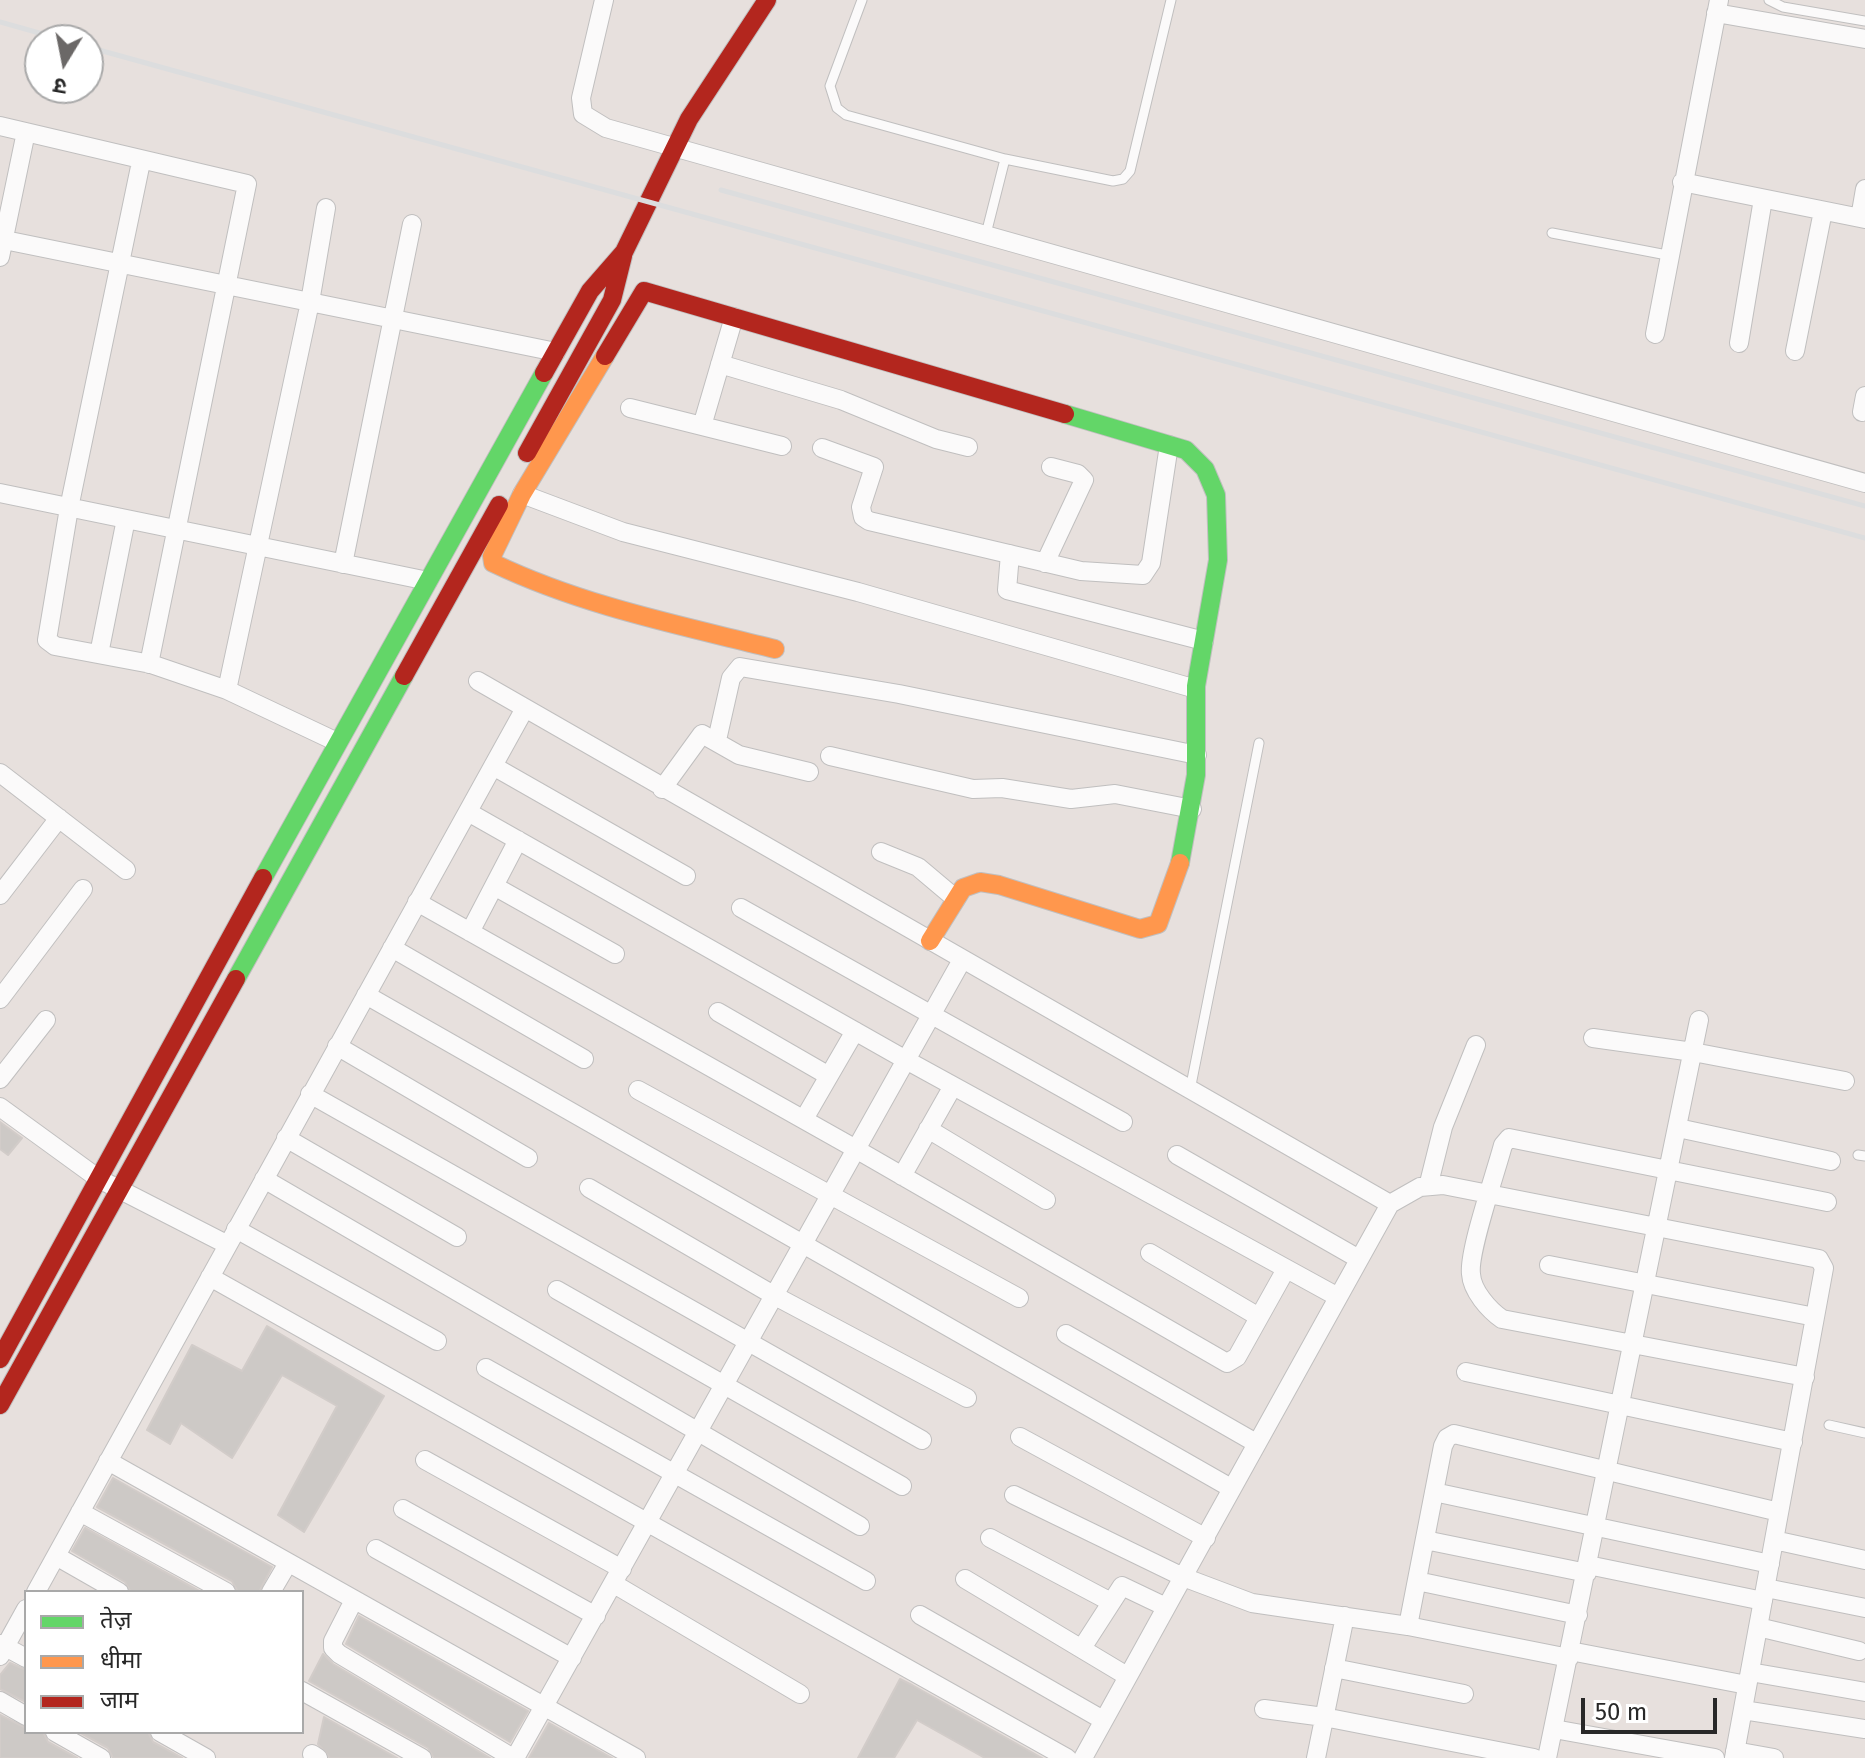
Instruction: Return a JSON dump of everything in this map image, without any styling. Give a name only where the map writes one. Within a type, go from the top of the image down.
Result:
[{"type":"street","points":[[604,0],[581,98],[583,114],[606,128],[1865,483]]},
{"type":"street","points":[[0,1405],[612,300],[624,252],[673,149],[767,0]]},
{"type":"street","points":[[1655,334],[1667,255],[1717,6],[1865,39]]},
{"type":"street","points":[[0,126],[141,162],[247,184],[149,664]]},
{"type":"street","points":[[26,132],[1,245],[120,263],[556,352]]},
{"type":"street","points":[[141,162],[69,508],[47,640],[55,646],[149,664],[227,690],[337,742]]},
{"type":"street","points":[[1682,182],[1863,219],[1865,189]]},
{"type":"street","points":[[1739,343],[1763,199]]},
{"type":"street","points":[[227,690],[310,302],[326,208]]},
{"type":"street","points":[[1795,351],[1823,211]]},
{"type":"street","points":[[343,564],[412,224]]},
{"type":"street","points":[[0,1359],[337,742],[590,291],[624,252]]},
{"type":"street","points":[[775,649],[586,602],[496,567],[492,556],[522,494],[644,291],[1169,445],[1201,460],[1211,475],[1217,502],[1217,562],[1196,689],[1197,755],[1192,809],[1178,872],[1158,924],[1150,929],[987,884],[967,884],[930,941]]},
{"type":"street","points":[[702,426],[734,317]]},
{"type":"street","points":[[720,364],[841,400],[936,439],[968,447]]},
{"type":"street","points":[[630,408],[782,446]]},
{"type":"street","points":[[822,448],[874,467],[861,507],[863,517],[869,521],[1045,563],[1143,575],[1148,571],[1169,445]]},
{"type":"street","points":[[1045,563],[1084,480],[1078,474],[1051,467]]},
{"type":"street","points":[[0,493],[428,581]]},
{"type":"street","points":[[522,494],[623,532],[858,592],[1196,689]]},
{"type":"street","points":[[99,654],[126,519]]},
{"type":"street","points":[[1010,554],[1007,590],[1204,641]]},
{"type":"street","points":[[717,740],[731,678],[740,667],[899,694],[1197,755]]},
{"type":"street","points":[[478,681],[1390,1204]]},
{"type":"street","points":[[37,1590],[524,710]]},
{"type":"street","points":[[662,789],[698,736],[708,735],[750,759],[809,772]]},
{"type":"street","points":[[830,756],[973,789],[1002,788],[1071,799],[1115,794],[1192,809]]},
{"type":"street","points":[[493,766],[686,876]]},
{"type":"street","points":[[3,783],[59,818],[126,870]]},
{"type":"street","points":[[468,812],[906,1060],[1285,1271],[1338,1297]]},
{"type":"street","points":[[0,895],[59,818]]},
{"type":"street","points":[[470,932],[518,840]]},
{"type":"street","points":[[881,852],[918,867],[956,899]]},
{"type":"street","points":[[494,886],[615,954]]},
{"type":"street","points":[[0,999],[83,889]]},
{"type":"street","points":[[417,902],[804,1119],[1227,1363],[1237,1357],[1285,1271]]},
{"type":"street","points":[[741,908],[1123,1122]]},
{"type":"street","points":[[392,948],[584,1059]]},
{"type":"street","points":[[354,1600],[333,1641],[333,1648],[339,1654],[514,1758],[749,1345],[962,960]]},
{"type":"street","points":[[366,995],[1231,1488]]},
{"type":"street","points":[[718,1012],[829,1076]]},
{"type":"street","points":[[0,1079],[46,1020]]},
{"type":"street","points":[[1547,1758],[1635,1345],[1699,1020]]},
{"type":"street","points":[[804,1119],[855,1031]]},
{"type":"street","points":[[1593,1038],[1693,1052],[1845,1081]]},
{"type":"street","points":[[1429,1183],[1443,1127],[1476,1045]]},
{"type":"street","points":[[337,1046],[528,1158]]},
{"type":"street","points":[[902,1176],[953,1086]]},
{"type":"street","points":[[638,1090],[1019,1298]]},
{"type":"street","points":[[310,1094],[749,1345],[922,1440]]},
{"type":"street","points":[[0,1107],[99,1179],[232,1237],[437,1341]]},
{"type":"street","points":[[1678,1128],[1831,1161]]},
{"type":"street","points":[[928,1129],[1046,1200]]},
{"type":"street","points":[[286,1138],[457,1237]]},
{"type":"street","points":[[1805,1377],[1515,1323],[1492,1312],[1471,1275],[1472,1255],[1503,1145],[1509,1138],[1827,1202]]},
{"type":"street","points":[[1177,1155],[1359,1259]]},
{"type":"street","points":[[264,1179],[860,1526]]},
{"type":"street","points":[[1083,1758],[1390,1204],[1429,1183],[1492,1192],[1819,1259],[1824,1268],[1734,1754],[1774,1758]]},
{"type":"street","points":[[589,1188],[775,1296],[967,1398]]},
{"type":"street","points":[[1150,1253],[1259,1317]]},
{"type":"street","points":[[1549,1265],[1815,1317]]},
{"type":"street","points":[[210,1277],[1067,1758]]},
{"type":"street","points":[[557,1290],[902,1486]]},
{"type":"street","points":[[1066,1334],[1256,1443]]},
{"type":"street","points":[[486,1368],[866,1581]]},
{"type":"street","points":[[1466,1372],[1793,1442]]},
{"type":"street","points":[[1408,1626],[1443,1446],[1447,1438],[1454,1434],[1779,1512]]},
{"type":"street","points":[[1020,1437],[1206,1538]]},
{"type":"street","points":[[425,1460],[618,1576],[800,1694]]},
{"type":"street","points":[[108,1461],[636,1758]]},
{"type":"street","points":[[1434,1492],[1770,1564]]},
{"type":"street","points":[[1014,1495],[1183,1577],[1221,1594],[1252,1603],[1569,1654],[1865,1692]]},
{"type":"street","points":[[403,1509],[596,1616]]},
{"type":"street","points":[[80,1512],[222,1590]]},
{"type":"street","points":[[990,1538],[1111,1602]]},
{"type":"street","points":[[1425,1540],[1587,1569],[1865,1608]]},
{"type":"street","points":[[1774,1540],[1865,1560]]},
{"type":"street","points":[[376,1549],[572,1658]]},
{"type":"street","points":[[56,1556],[108,1589]]},
{"type":"street","points":[[272,1590],[288,1563]]},
{"type":"street","points":[[965,1579],[1127,1676]]},
{"type":"street","points":[[1417,1581],[1578,1615]]},
{"type":"street","points":[[1082,1648],[1120,1588],[1126,1587],[1166,1607]]},
{"type":"street","points":[[24,1612],[2,1649],[24,1657]]},
{"type":"street","points":[[920,1615],[1103,1720]]},
{"type":"street","points":[[1316,1758],[1345,1616]]},
{"type":"street","points":[[1758,1627],[1859,1651]]},
{"type":"street","points":[[1334,1668],[1464,1694]]},
{"type":"street","points":[[304,1692],[422,1758]]},
{"type":"street","points":[[0,1701],[24,1715]]},
{"type":"street","points":[[1264,1709],[1324,1717],[1534,1758]]},
{"type":"street","points":[[1743,1710],[1865,1729]]},
{"type":"street","points":[[1554,1729],[1715,1758]]},
{"type":"street","points":[[59,1734],[101,1758]]},
{"type":"street","points":[[164,1734],[206,1758]]},
{"type":"lane","points":[[862,0],[830,86],[837,108],[846,115],[1005,159],[1113,181],[1123,179],[1134,157],[1171,0]]},
{"type":"lane","points":[[1769,0],[1783,7],[1865,21]]},
{"type":"lane","points":[[986,234],[1005,159]]},
{"type":"lane","points":[[1552,233],[1667,255]]},
{"type":"lane","points":[[1190,1090],[1259,743]]},
{"type":"lane","points":[[1829,1425],[1865,1433]]},
{"type":"building","points":[[0,1122],[22,1138],[8,1155],[0,1149]]},
{"type":"building","points":[[267,1326],[384,1396],[304,1532],[278,1515],[337,1406],[282,1375],[232,1458],[181,1423],[170,1444],[147,1430],[192,1345],[242,1371]]},
{"type":"building","points":[[113,1478],[272,1567],[260,1590],[237,1590],[232,1581],[97,1507]]},
{"type":"building","points":[[85,1528],[197,1590],[130,1590],[125,1582],[72,1551]]},
{"type":"building","points":[[359,1616],[528,1711],[510,1742],[346,1644]]},
{"type":"building","points":[[323,1654],[333,1664],[490,1758],[434,1758],[428,1748],[309,1681]]},
{"type":"building","points":[[10,1663],[24,1669],[24,1701],[0,1689],[0,1675]]},
{"type":"building","points":[[900,1679],[1042,1758],[985,1758],[917,1720],[894,1758],[858,1758]]},
{"type":"building","points":[[0,1715],[24,1727],[24,1734],[44,1734],[48,1742],[77,1758],[0,1758]]},
{"type":"building","points":[[324,1717],[397,1758],[330,1758],[318,1744]]},
{"type":"building","points":[[549,1723],[612,1758],[529,1758]]},
{"type":"building","points":[[83,1734],[149,1734],[153,1742],[182,1758],[113,1758],[108,1748]]},
{"type":"railway","points":[[0,22],[24,29]]},
{"type":"railway","points":[[104,51],[1865,538]]},
{"type":"railway","points":[[721,190],[1865,506]]},
{"type":"traffic: fast","points":[[263,878],[544,373]]},
{"type":"traffic: fast","points":[[1065,414],[1186,450],[1205,469],[1216,495],[1218,560],[1196,686],[1196,775],[1180,863]]},
{"type":"traffic: fast","points":[[236,979],[404,676]]},
{"type":"traffic: slow","points":[[605,356],[522,494],[492,556],[493,563],[596,603],[775,649]]},
{"type":"traffic: slow","points":[[930,941],[963,888],[980,882],[999,885],[1140,929],[1158,924],[1180,863]]},
{"type":"traffic: jam","points":[[544,373],[590,291],[624,252],[689,119],[767,0]]},
{"type":"traffic: jam","points":[[527,453],[612,300],[623,256]]},
{"type":"traffic: jam","points":[[605,356],[644,291],[1065,414]]},
{"type":"traffic: jam","points":[[404,676],[499,505]]},
{"type":"traffic: jam","points":[[0,1359],[263,878]]},
{"type":"traffic: jam","points":[[0,1405],[236,979]]}]
